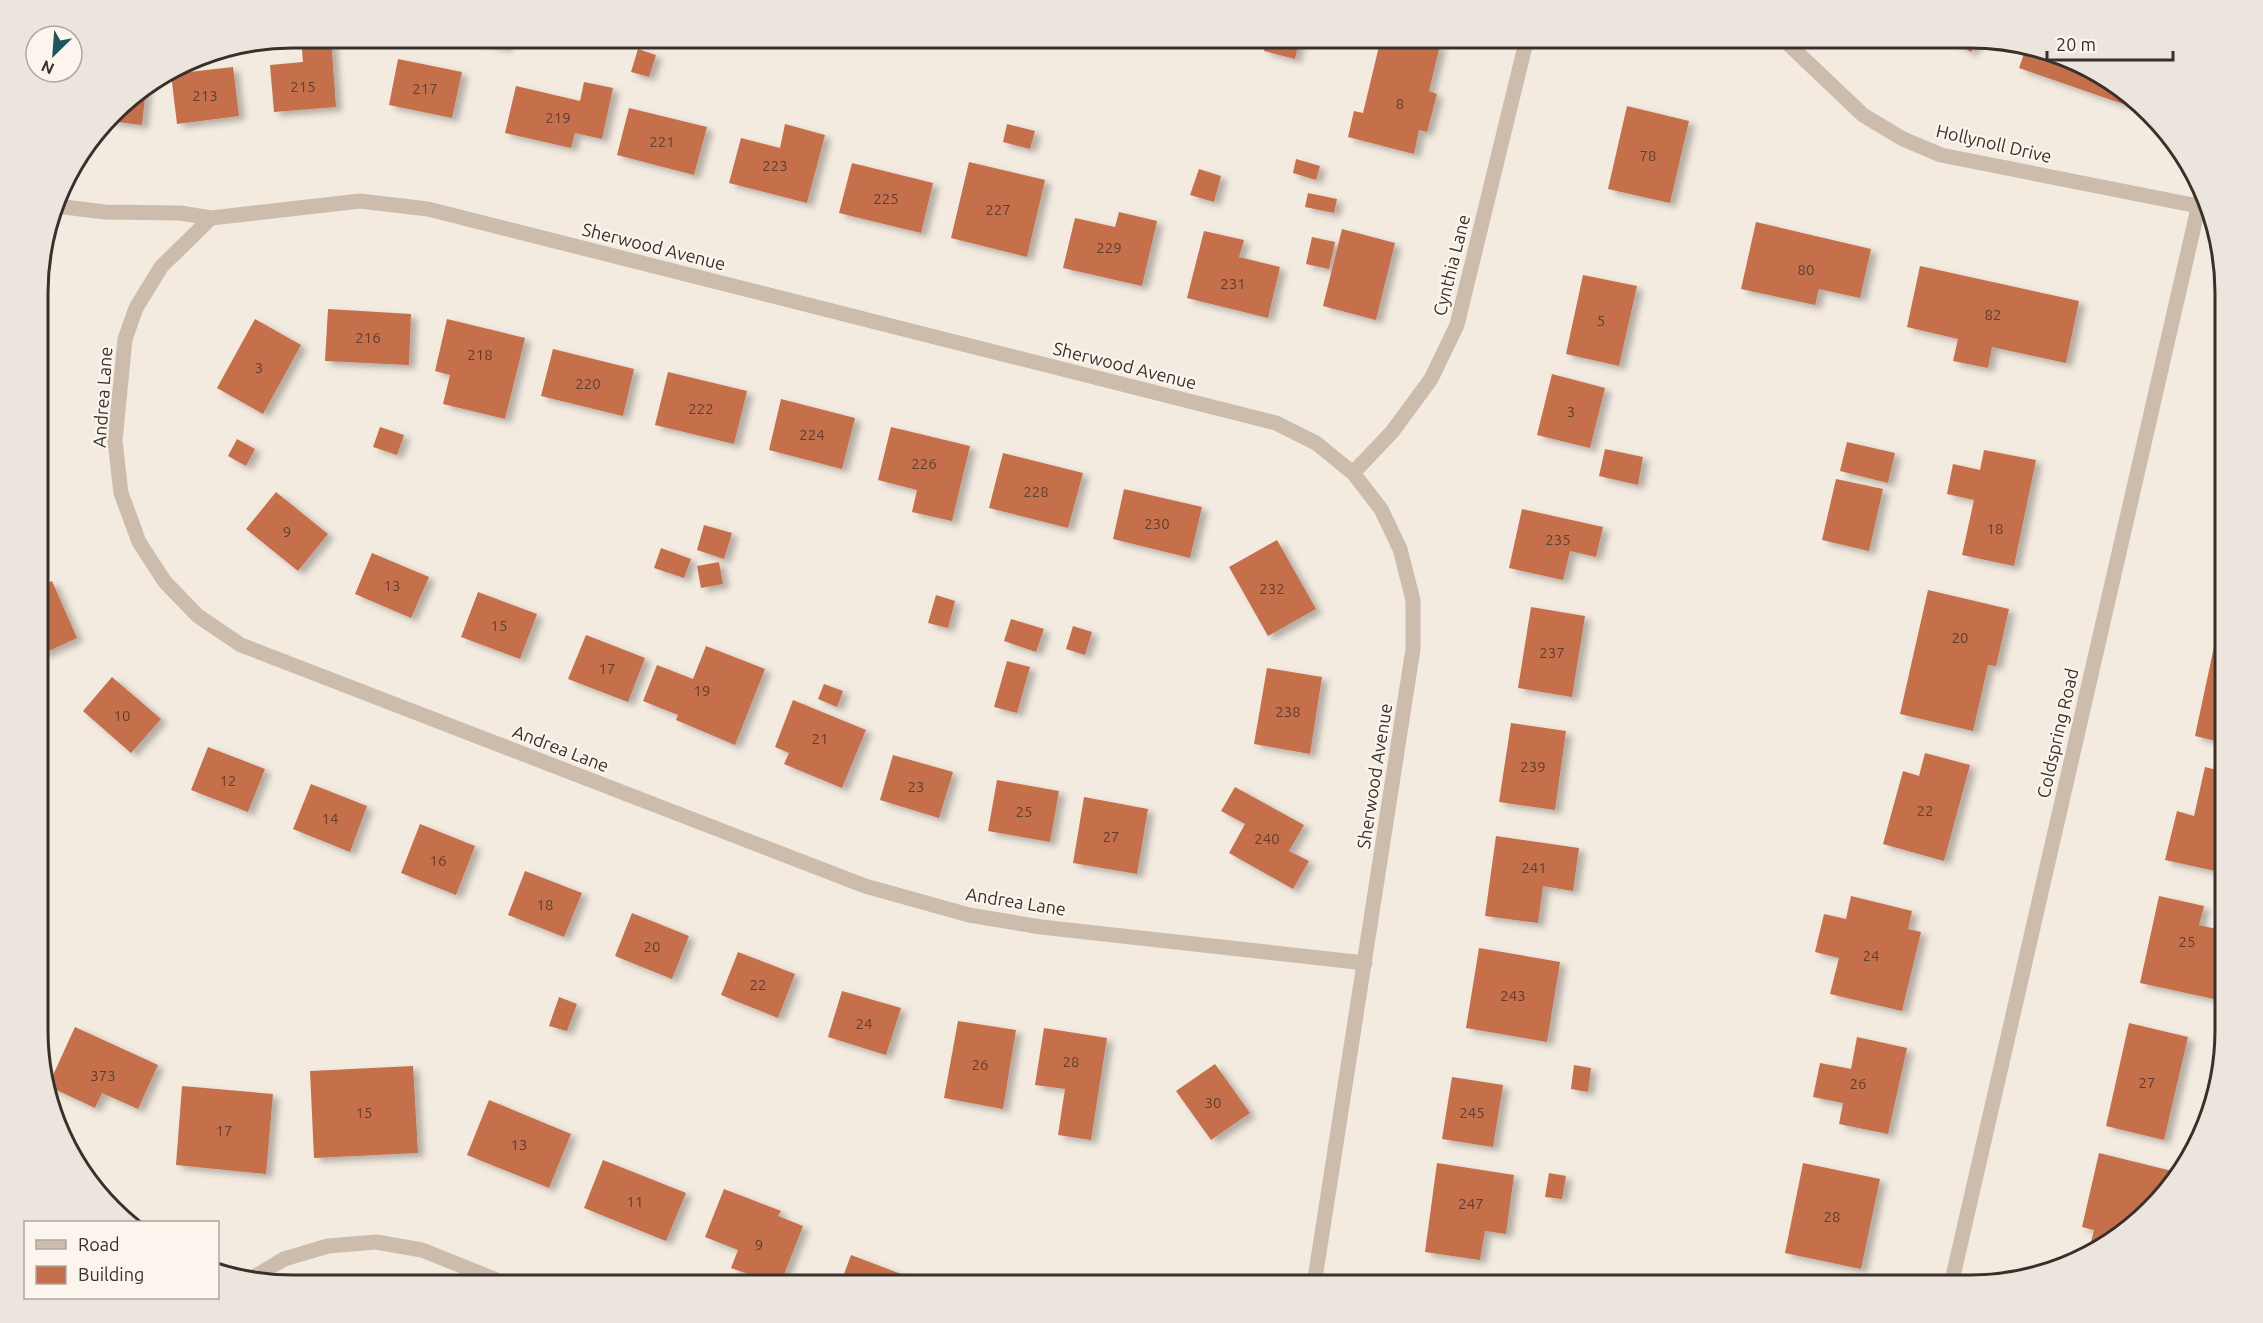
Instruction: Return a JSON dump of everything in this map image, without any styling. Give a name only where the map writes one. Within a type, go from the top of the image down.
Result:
[{"type":"street","name":"Cynthia Lane","points":[[1353,473],[1392,432],[1431,379],[1457,325],[1525,48]]},
{"type":"street","name":"Hollynoll Drive","points":[[1793,48],[1863,114],[1912,143],[1941,155],[2195,197]]},
{"type":"street","name":"Sherwood Avenue","points":[[64,207],[105,212],[180,213],[211,218],[360,201],[428,209],[1276,423],[1316,443],[1353,473],[1381,509],[1400,549],[1413,600],[1413,648],[1316,1275]]},
{"type":"street","name":"Coldspring Road","points":[[1953,1275],[2198,205]]},
{"type":"street","name":"Andrea Lane","points":[[211,218],[160,267],[136,308],[125,339],[115,441],[122,493],[139,542],[165,582],[198,616],[241,645],[865,886],[969,915],[1041,927],[1365,963]]},
{"type":"street","points":[[261,1273],[284,1259],[328,1246],[376,1242],[422,1250],[482,1275]]},
{"type":"building","points":[[302,48],[332,48],[336,107],[274,112],[270,65],[303,62]]},
{"type":"building","points":[[1265,48],[1298,48],[1295,59],[1264,51]]},
{"type":"building","points":[[1379,48],[1439,48],[1429,91],[1437,94],[1427,132],[1419,130],[1414,154],[1348,137],[1354,111],[1363,113]]},
{"type":"building","points":[[638,49],[656,55],[649,77],[631,72]]},
{"type":"building","points":[[2024,54],[2048,61],[2078,73],[2106,89],[2123,104],[2019,68]]},
{"type":"building","points":[[398,59],[462,72],[452,118],[389,105]]},
{"type":"building","points":[[233,67],[239,116],[177,124],[172,81],[187,72]]},
{"type":"building","points":[[584,82],[613,88],[602,139],[575,133],[571,148],[505,133],[516,86],[580,101]]},
{"type":"building","points":[[145,98],[142,125],[118,122]]},
{"type":"building","points":[[1627,106],[1689,121],[1670,203],[1608,189]]},
{"type":"building","points":[[629,108],[707,127],[694,175],[617,155]]},
{"type":"building","points":[[785,124],[825,135],[807,203],[729,183],[741,138],[780,148]]},
{"type":"building","points":[[1007,124],[1035,131],[1030,149],[1003,142]]},
{"type":"building","points":[[1296,159],[1320,166],[1316,180],[1293,173]]},
{"type":"building","points":[[969,162],[1045,180],[1027,257],[951,238]]},
{"type":"building","points":[[852,163],[933,183],[921,233],[839,213]]},
{"type":"building","points":[[1199,169],[1221,176],[1214,202],[1190,195]]},
{"type":"building","points":[[1308,193],[1337,199],[1334,213],[1305,207]]},
{"type":"building","points":[[1119,212],[1157,221],[1142,286],[1063,268],[1075,218],[1115,227]]},
{"type":"building","points":[[1756,222],[1871,249],[1860,298],[1819,289],[1815,305],[1741,289]]},
{"type":"building","points":[[1342,229],[1395,243],[1376,320],[1323,306]]},
{"type":"building","points":[[1204,231],[1244,240],[1239,257],[1280,267],[1268,318],[1187,298]]},
{"type":"building","points":[[1312,237],[1335,242],[1329,269],[1306,264]]},
{"type":"building","points":[[1920,266],[2079,301],[2066,363],[1992,347],[1988,368],[1953,361],[1958,339],[1907,327]]},
{"type":"building","points":[[1583,275],[1637,286],[1619,366],[1566,354]]},
{"type":"building","points":[[328,309],[411,314],[409,365],[325,361]]},
{"type":"building","points":[[255,319],[301,345],[263,414],[217,388]]},
{"type":"building","points":[[447,319],[525,338],[505,419],[443,404],[450,375],[435,371]]},
{"type":"building","points":[[553,349],[634,369],[623,416],[541,396]]},
{"type":"building","points":[[668,372],[747,391],[734,444],[655,425]]},
{"type":"building","points":[[1552,374],[1605,388],[1590,448],[1537,435]]},
{"type":"building","points":[[781,399],[855,418],[842,469],[769,450]]},
{"type":"building","points":[[380,427],[404,435],[397,455],[373,447]]},
{"type":"building","points":[[891,427],[970,446],[952,521],[912,512],[917,490],[878,480]]},
{"type":"building","points":[[237,439],[255,449],[246,466],[228,456]]},
{"type":"building","points":[[1847,442],[1895,453],[1888,483],[1840,471]]},
{"type":"building","points":[[1605,449],[1643,457],[1638,485],[1599,476]]},
{"type":"building","points":[[1984,450],[2036,460],[2014,566],[1962,555],[1974,500],[1947,494],[1953,464],[1980,470]]},
{"type":"building","points":[[1003,453],[1083,473],[1068,528],[989,508]]},
{"type":"building","points":[[1836,479],[1883,489],[1869,551],[1822,540]]},
{"type":"building","points":[[1124,489],[1202,507],[1190,558],[1113,539]]},
{"type":"building","points":[[276,492],[328,534],[298,571],[246,529]]},
{"type":"building","points":[[1522,509],[1603,527],[1596,557],[1570,551],[1563,580],[1509,568]]},
{"type":"building","points":[[704,525],[732,533],[724,559],[697,550]]},
{"type":"building","points":[[1277,540],[1316,609],[1268,636],[1229,567]]},
{"type":"building","points":[[661,548],[691,559],[684,578],[654,568]]},
{"type":"building","points":[[372,553],[429,577],[411,618],[355,594]]},
{"type":"building","points":[[719,562],[723,584],[701,588],[697,566]]},
{"type":"building","points":[[52,581],[77,638],[48,651],[48,583]]},
{"type":"building","points":[[1928,590],[2009,609],[1996,666],[1988,665],[1973,731],[1900,714]]},
{"type":"building","points":[[478,592],[537,614],[520,659],[461,637]]},
{"type":"building","points":[[936,595],[955,601],[948,628],[928,623]]},
{"type":"building","points":[[1531,607],[1585,616],[1572,697],[1518,688]]},
{"type":"building","points":[[1011,619],[1044,629],[1036,652],[1004,641]]},
{"type":"building","points":[[1073,626],[1092,632],[1085,655],[1066,649]]},
{"type":"building","points":[[586,635],[645,658],[628,702],[568,679]]},
{"type":"building","points":[[2215,642],[2215,741],[2195,736]]},
{"type":"building","points":[[706,646],[765,669],[735,745],[676,720],[678,715],[643,701],[657,665],[693,679]]},
{"type":"building","points":[[1007,661],[1030,667],[1017,713],[994,707]]},
{"type":"building","points":[[1267,668],[1322,677],[1310,754],[1254,744]]},
{"type":"building","points":[[112,677],[161,719],[131,753],[83,711]]},
{"type":"building","points":[[824,684],[843,691],[837,707],[818,699]]},
{"type":"building","points":[[793,700],[866,730],[842,788],[784,764],[789,753],[775,747]]},
{"type":"building","points":[[1511,723],[1566,731],[1555,810],[1499,802]]},
{"type":"building","points":[[208,747],[265,769],[248,812],[191,790]]},
{"type":"building","points":[[1925,753],[1970,765],[1944,861],[1883,844],[1903,771],[1919,776]]},
{"type":"building","points":[[893,755],[953,772],[939,818],[880,800]]},
{"type":"building","points":[[2205,767],[2215,770],[2215,871],[2165,860],[2177,811],[2194,816]]},
{"type":"building","points":[[997,780],[1059,791],[1050,842],[988,831]]},
{"type":"building","points":[[311,784],[367,806],[350,852],[293,829]]},
{"type":"building","points":[[1235,787],[1304,825],[1289,851],[1309,861],[1293,889],[1229,853],[1245,824],[1221,811]]},
{"type":"building","points":[[1084,797],[1148,809],[1137,874],[1073,863]]},
{"type":"building","points":[[420,824],[475,846],[456,895],[401,873]]},
{"type":"building","points":[[1496,836],[1579,848],[1573,891],[1543,886],[1538,923],[1485,916]]},
{"type":"building","points":[[525,871],[582,893],[564,937],[508,915]]},
{"type":"building","points":[[1851,896],[1912,911],[1908,929],[1921,932],[1902,1011],[1830,994],[1839,958],[1815,952],[1824,914],[1846,919]]},
{"type":"building","points":[[2159,896],[2204,906],[2199,925],[2215,929],[2214,999],[2140,983]]},
{"type":"building","points":[[632,913],[689,936],[672,979],[615,956]]},
{"type":"building","points":[[1479,948],[1560,962],[1547,1042],[1466,1028]]},
{"type":"building","points":[[738,952],[795,974],[778,1018],[721,995]]},
{"type":"building","points":[[842,991],[901,1008],[886,1055],[828,1037]]},
{"type":"building","points":[[559,997],[577,1004],[567,1031],[549,1026]]},
{"type":"building","points":[[958,1021],[1016,1030],[1003,1109],[944,1098]]},
{"type":"building","points":[[2129,1023],[2188,1037],[2164,1140],[2106,1126]]},
{"type":"building","points":[[75,1027],[158,1065],[138,1109],[102,1093],[95,1108],[55,1089],[53,1076]]},
{"type":"building","points":[[1044,1028],[1107,1038],[1091,1140],[1058,1135],[1065,1089],[1035,1085]]},
{"type":"building","points":[[1857,1037],[1907,1048],[1888,1134],[1839,1124],[1843,1103],[1813,1097],[1820,1063],[1851,1069]]},
{"type":"building","points":[[1215,1064],[1250,1113],[1211,1140],[1176,1091]]},
{"type":"building","points":[[1574,1065],[1591,1068],[1588,1092],[1571,1089]]},
{"type":"building","points":[[413,1066],[418,1153],[314,1158],[310,1071]]},
{"type":"building","points":[[1452,1077],[1503,1085],[1493,1147],[1442,1139]]},
{"type":"building","points":[[182,1086],[273,1094],[266,1174],[176,1165]]},
{"type":"building","points":[[489,1100],[571,1134],[549,1188],[467,1155]]},
{"type":"building","points":[[2099,1153],[2170,1171],[2143,1203],[2106,1234],[2091,1243],[2094,1230],[2082,1227]]},
{"type":"building","points":[[603,1160],[686,1193],[666,1241],[584,1208]]},
{"type":"building","points":[[1437,1163],[1514,1175],[1506,1234],[1485,1231],[1480,1260],[1425,1252]]},
{"type":"building","points":[[1803,1163],[1880,1179],[1861,1269],[1785,1253]]},
{"type":"building","points":[[1549,1173],[1566,1176],[1562,1199],[1545,1197]]},
{"type":"building","points":[[724,1189],[781,1211],[778,1216],[803,1226],[784,1275],[751,1275],[731,1268],[738,1250],[705,1237]]},
{"type":"building","points":[[851,1255],[904,1275],[844,1275]]}]
